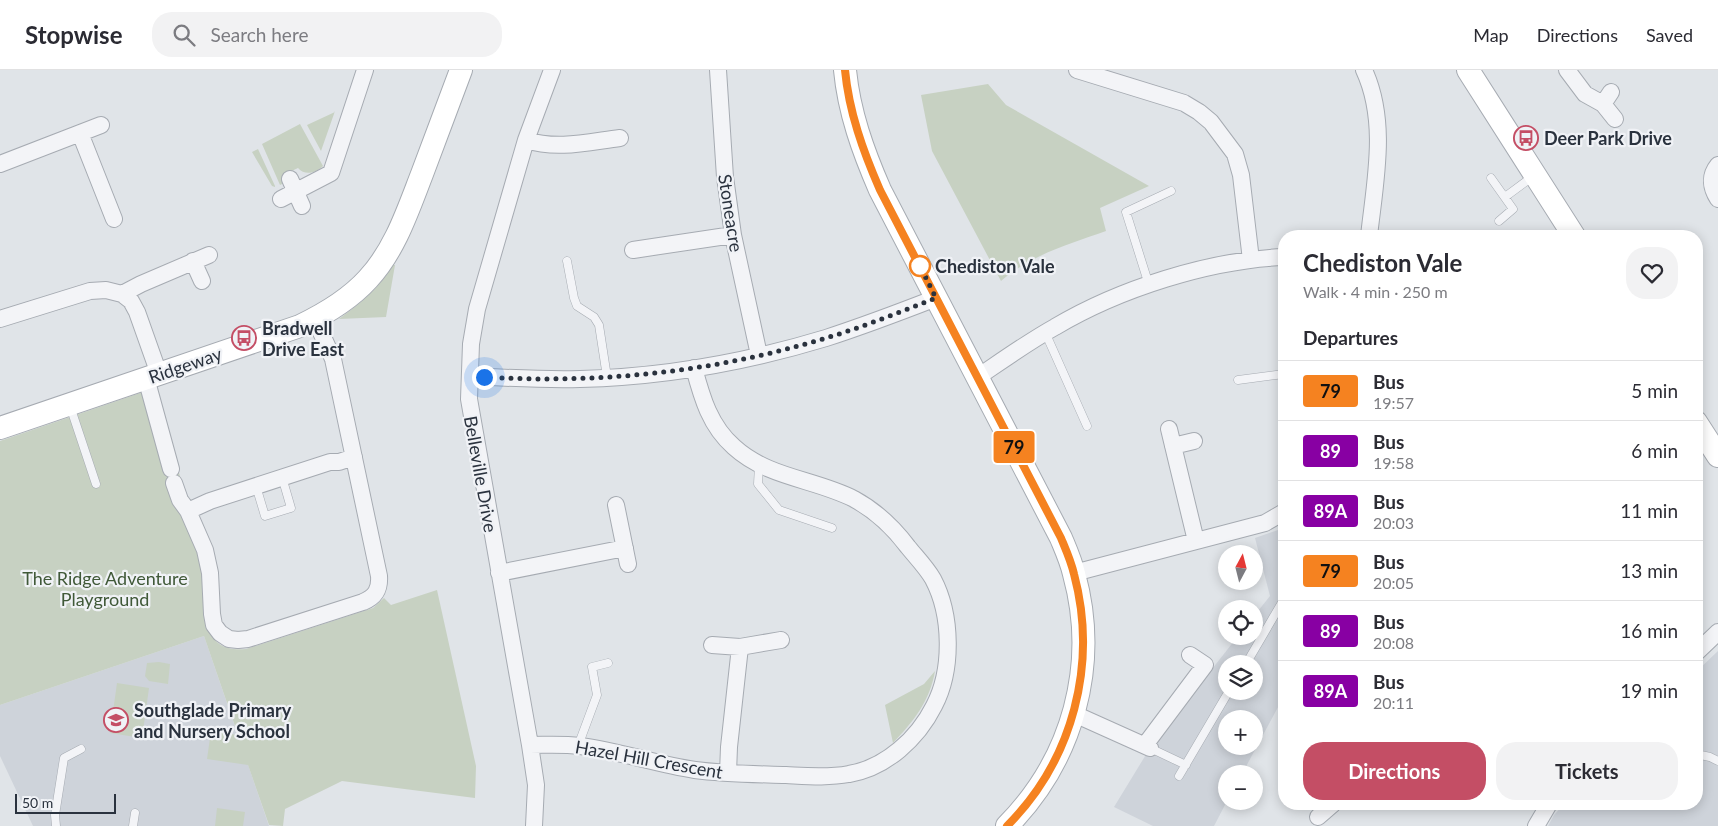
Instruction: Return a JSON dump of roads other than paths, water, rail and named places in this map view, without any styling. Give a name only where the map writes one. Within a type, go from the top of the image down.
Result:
[{"type":"street","points":[[281,199],[331,173],[361,106],[366,70]]},
{"type":"street","name":"Ridgeway","points":[[0,428],[300,326],[347,299],[369,278],[385,257],[406,214],[461,70]]},
{"type":"street","name":"Belleville Drive","points":[[534,826],[536,785],[469,399],[471,344],[477,309],[526,140],[552,70]]},
{"type":"street","name":"Stoneacre","points":[[718,70],[725,177],[733,235],[759,355]]},
{"type":"street","points":[[845,70],[859,137],[880,190],[1061,538],[1074,573],[1081,604],[1084,649],[1081,678],[1073,715],[1058,756],[1046,778],[1012,825]]},
{"type":"street","points":[[1077,70],[1184,103],[1211,122],[1229,145],[1239,165],[1251,260]]},
{"type":"street","points":[[1364,70],[1369,81],[1376,109],[1378,139],[1378,163],[1370,230]]},
{"type":"street","points":[[1468,70],[1570,230]]},
{"type":"street","points":[[1567,70],[1585,94],[1607,98],[1615,119]]},
{"type":"street","points":[[0,164],[101,125]]},
{"type":"street","points":[[80,133],[114,219]]},
{"type":"street","points":[[526,140],[541,145],[603,148],[620,138]]},
{"type":"street","points":[[1718,165],[1715,169],[1711,185],[1718,199]]},
{"type":"street","points":[[633,250],[733,235]]},
{"type":"street","points":[[122,294],[209,255]]},
{"type":"street","points":[[978,377],[1045,332],[1098,305],[1149,285],[1208,268],[1251,260],[1278,258]]},
{"type":"street","points":[[194,262],[202,281]]},
{"type":"street","points":[[0,319],[90,291],[106,290],[122,294],[131,301],[137,312],[180,500],[188,511],[203,544],[210,568],[213,621],[217,630],[224,636],[238,640],[248,639],[363,602],[374,596],[380,583],[331,354],[315,319]]},
{"type":"street","points":[[470,376],[560,380],[694,368],[759,355],[825,338],[936,298]]},
{"type":"street","name":"Hazel Hill Crescent","points":[[530,746],[578,746],[695,770],[728,773],[830,776],[849,774],[874,766],[894,754],[908,742],[930,714],[942,686],[947,662],[946,627],[938,591],[932,577],[890,525],[878,515],[852,498],[759,465],[735,448],[716,427],[703,402],[694,368]]},
{"type":"street","points":[[1169,429],[1196,541]]},
{"type":"street","points":[[1703,433],[1718,456]]},
{"type":"street","points":[[1173,446],[1194,441]]},
{"type":"street","points":[[188,511],[210,501],[282,477],[330,462],[339,462],[354,457]]},
{"type":"street","points":[[499,573],[626,556],[616,505]]},
{"type":"street","points":[[1074,573],[1265,523],[1278,515]]},
{"type":"street","points":[[1703,646],[1718,632]]},
{"type":"street","points":[[712,645],[740,646],[782,640]]},
{"type":"street","points":[[728,773],[740,646]]},
{"type":"street","points":[[1073,715],[1148,747],[1205,665],[1190,656]]},
{"type":"street","points":[[1318,818],[1327,810]]},
{"type":"street","points":[[1536,826],[1545,810]]},
{"type":"lane","points":[[1505,197],[1534,175]]},
{"type":"lane","points":[[1491,178],[1513,209],[1499,221]]},
{"type":"lane","points":[[1149,285],[1126,212],[1171,191]]},
{"type":"lane","points":[[567,261],[577,306],[594,317],[599,326],[607,377]]},
{"type":"lane","points":[[1045,332],[1087,426]]},
{"type":"lane","points":[[1238,380],[1278,375]]},
{"type":"lane","points":[[70,404],[96,484]]},
{"type":"lane","points":[[759,465],[758,484],[779,510],[832,528]]},
{"type":"lane","points":[[256,486],[265,516],[291,508],[282,477]]},
{"type":"lane","points":[[1251,655],[1278,609]]},
{"type":"lane","points":[[578,746],[597,695],[592,667],[608,663]]},
{"type":"lane","points":[[1179,776],[1225,700]]},
{"type":"lane","points":[[1148,747],[1186,765]]},
{"type":"lane","points":[[56,826],[55,815],[64,758],[81,749]]},
{"type":"lane","points":[[1703,756],[1718,761]]},
{"type":"lane","points":[[133,826],[135,813]]},
{"type":"place","name":"Deer Park Drive","points":[[1526,138]]},
{"type":"place","name":"Chediston Vale","points":[[920,266]]},
{"type":"place","name":"Bradwell Drive East","points":[[244,338]]},
{"type":"place","name":"Southglade Primary and Nursery School","points":[[116,720]]},
{"type":"park label","name":"The Ridge Adventure Playground","points":[[105,588]]}]
